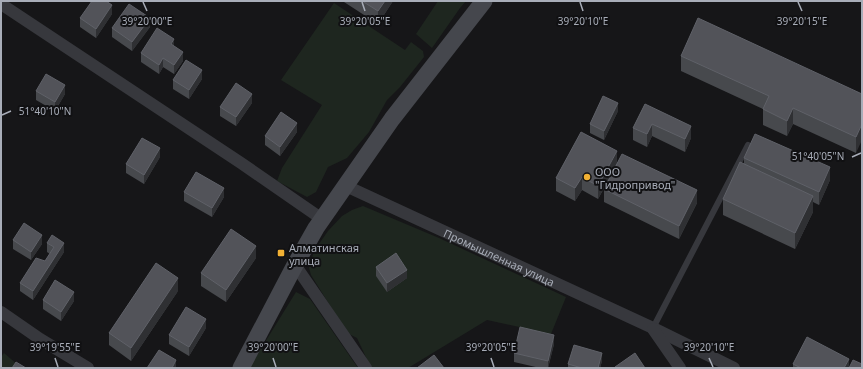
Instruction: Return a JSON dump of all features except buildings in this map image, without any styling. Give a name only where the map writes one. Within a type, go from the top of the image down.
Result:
[{"type":"street","points":[[241,368],[295,265],[322,219],[392,119],[484,1]]},
{"type":"street","points":[[1,4],[240,162],[322,219]]},
{"type":"street","name":"Промышленная улица","points":[[346,186],[652,328],[734,368]]},
{"type":"street","points":[[295,265],[366,368]]},
{"type":"street","points":[[1,312],[40,339],[88,368]]},
{"type":"street","points":[[652,328],[680,368]]},
{"type":"lane","points":[[652,328],[748,145]]},
{"type":"shaded area","points":[[438,1],[466,1],[432,48],[416,34]]},
{"type":"shaded area","points":[[334,3],[405,50],[411,42],[423,51],[424,57],[400,87],[387,100],[369,132],[347,158],[328,167],[316,192],[307,197],[277,181],[282,168],[322,105],[281,80]]},
{"type":"shaded area","points":[[363,206],[439,238],[566,297],[551,334],[487,320],[408,368],[371,368],[357,338],[347,333],[311,275],[309,268],[314,251],[328,231],[342,216]]},
{"type":"shaded area","points":[[296,292],[310,299],[358,368],[249,368]]},
{"type":"shaded area","points":[[4,353],[18,365],[17,368],[1,368],[1,357]]},
{"type":"place","name":"ООО \"Гидропривод\"","points":[[587,177]]},
{"type":"place","name":"Алматинская улица","points":[[281,253]]}]
